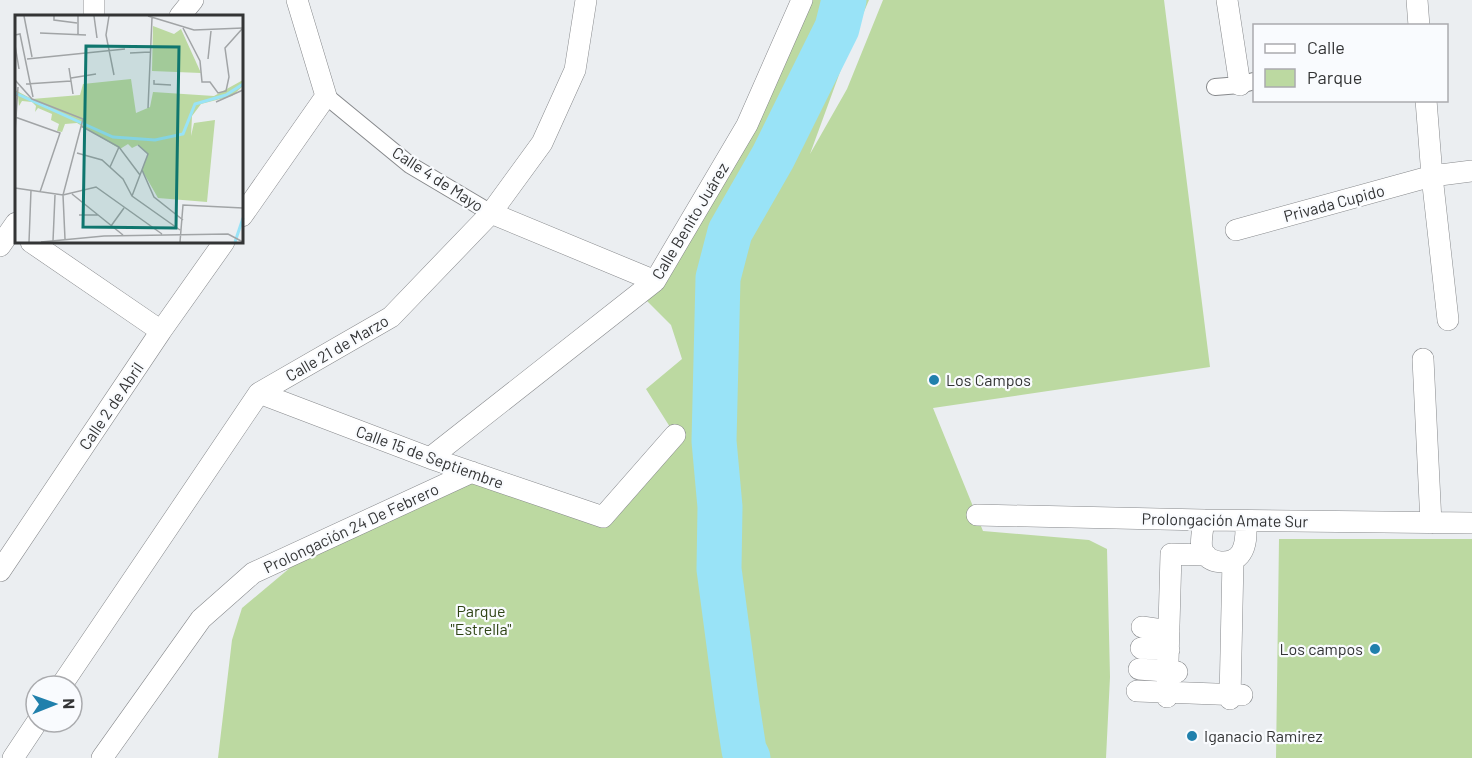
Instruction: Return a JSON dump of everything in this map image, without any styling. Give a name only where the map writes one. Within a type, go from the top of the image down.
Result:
[{"type":"street","points":[[181,15],[193,0]]},
{"type":"street","points":[[243,215],[326,96],[297,0]]},
{"type":"street","name":"Calle 21 de Marzo","points":[[69,674],[259,393],[391,317],[491,213],[542,143],[575,70],[586,0]]},
{"type":"street","name":"Calle Benito Juárez","points":[[430,458],[655,281],[747,125],[802,0]]},
{"type":"street","points":[[1215,87],[1247,83],[1227,0]]},
{"type":"street","points":[[1417,0],[1419,24]]},
{"type":"street","name":"Calle 4 de Mayo","points":[[326,96],[410,165],[491,213],[655,281]]},
{"type":"street","points":[[1426,102],[1431,176],[1448,320]]},
{"type":"street","name":"Privada Cupido","points":[[1236,230],[1431,176],[1472,171]]},
{"type":"street","points":[[32,243],[161,331]]},
{"type":"street","name":"Calle 2 de Abril","points":[[0,571],[161,331],[223,243]]},
{"type":"street","points":[[1423,359],[1431,523]]},
{"type":"street","name":"Calle 15 de Septiembre","points":[[259,393],[430,458],[603,516],[675,435]]},
{"type":"street","name":"Prolongación 24 De Febrero","points":[[102,758],[201,619],[253,573],[472,472]]},
{"type":"street","name":"Prolongación Amate Sur","points":[[977,515],[1472,523]]},
{"type":"street","points":[[1204,520],[1202,549],[1212,559],[1226,562],[1232,631]]},
{"type":"street","points":[[1232,631],[1239,556],[1246,539],[1246,521]]},
{"type":"street","points":[[1172,634],[1171,555],[1206,555]]},
{"type":"street","points":[[1140,659],[1172,634],[1232,631]]},
{"type":"street","points":[[1140,659],[1172,634]]},
{"type":"street","points":[[1140,659],[1172,634]]},
{"type":"street","points":[[13,758],[29,734]]},
{"type":"green space","name":"Parque \"Estrella\"","points":[[802,0],[869,0],[810,154],[847,89],[883,0],[1164,0],[1210,367],[933,408],[983,531],[1089,540],[1107,549],[1110,677],[1106,758],[218,758],[232,640],[242,608],[322,541],[472,472],[603,516],[675,435],[646,389],[682,359],[671,325],[639,293],[655,281]]},
{"type":"green space","name":"Los campos","points":[[1279,539],[1472,539],[1472,758],[1276,758]]},
{"type":"waterway","points":[[748,758],[744,750],[737,705],[719,569],[720,507],[714,441],[718,278],[730,232],[773,157],[837,28],[844,0]]},
{"type":"place","name":"Los Campos","points":[[934,380]]},
{"type":"place","name":"Los campos","points":[[1375,649]]},
{"type":"place","name":"Iganacio Ramirez","points":[[1192,736]]}]
